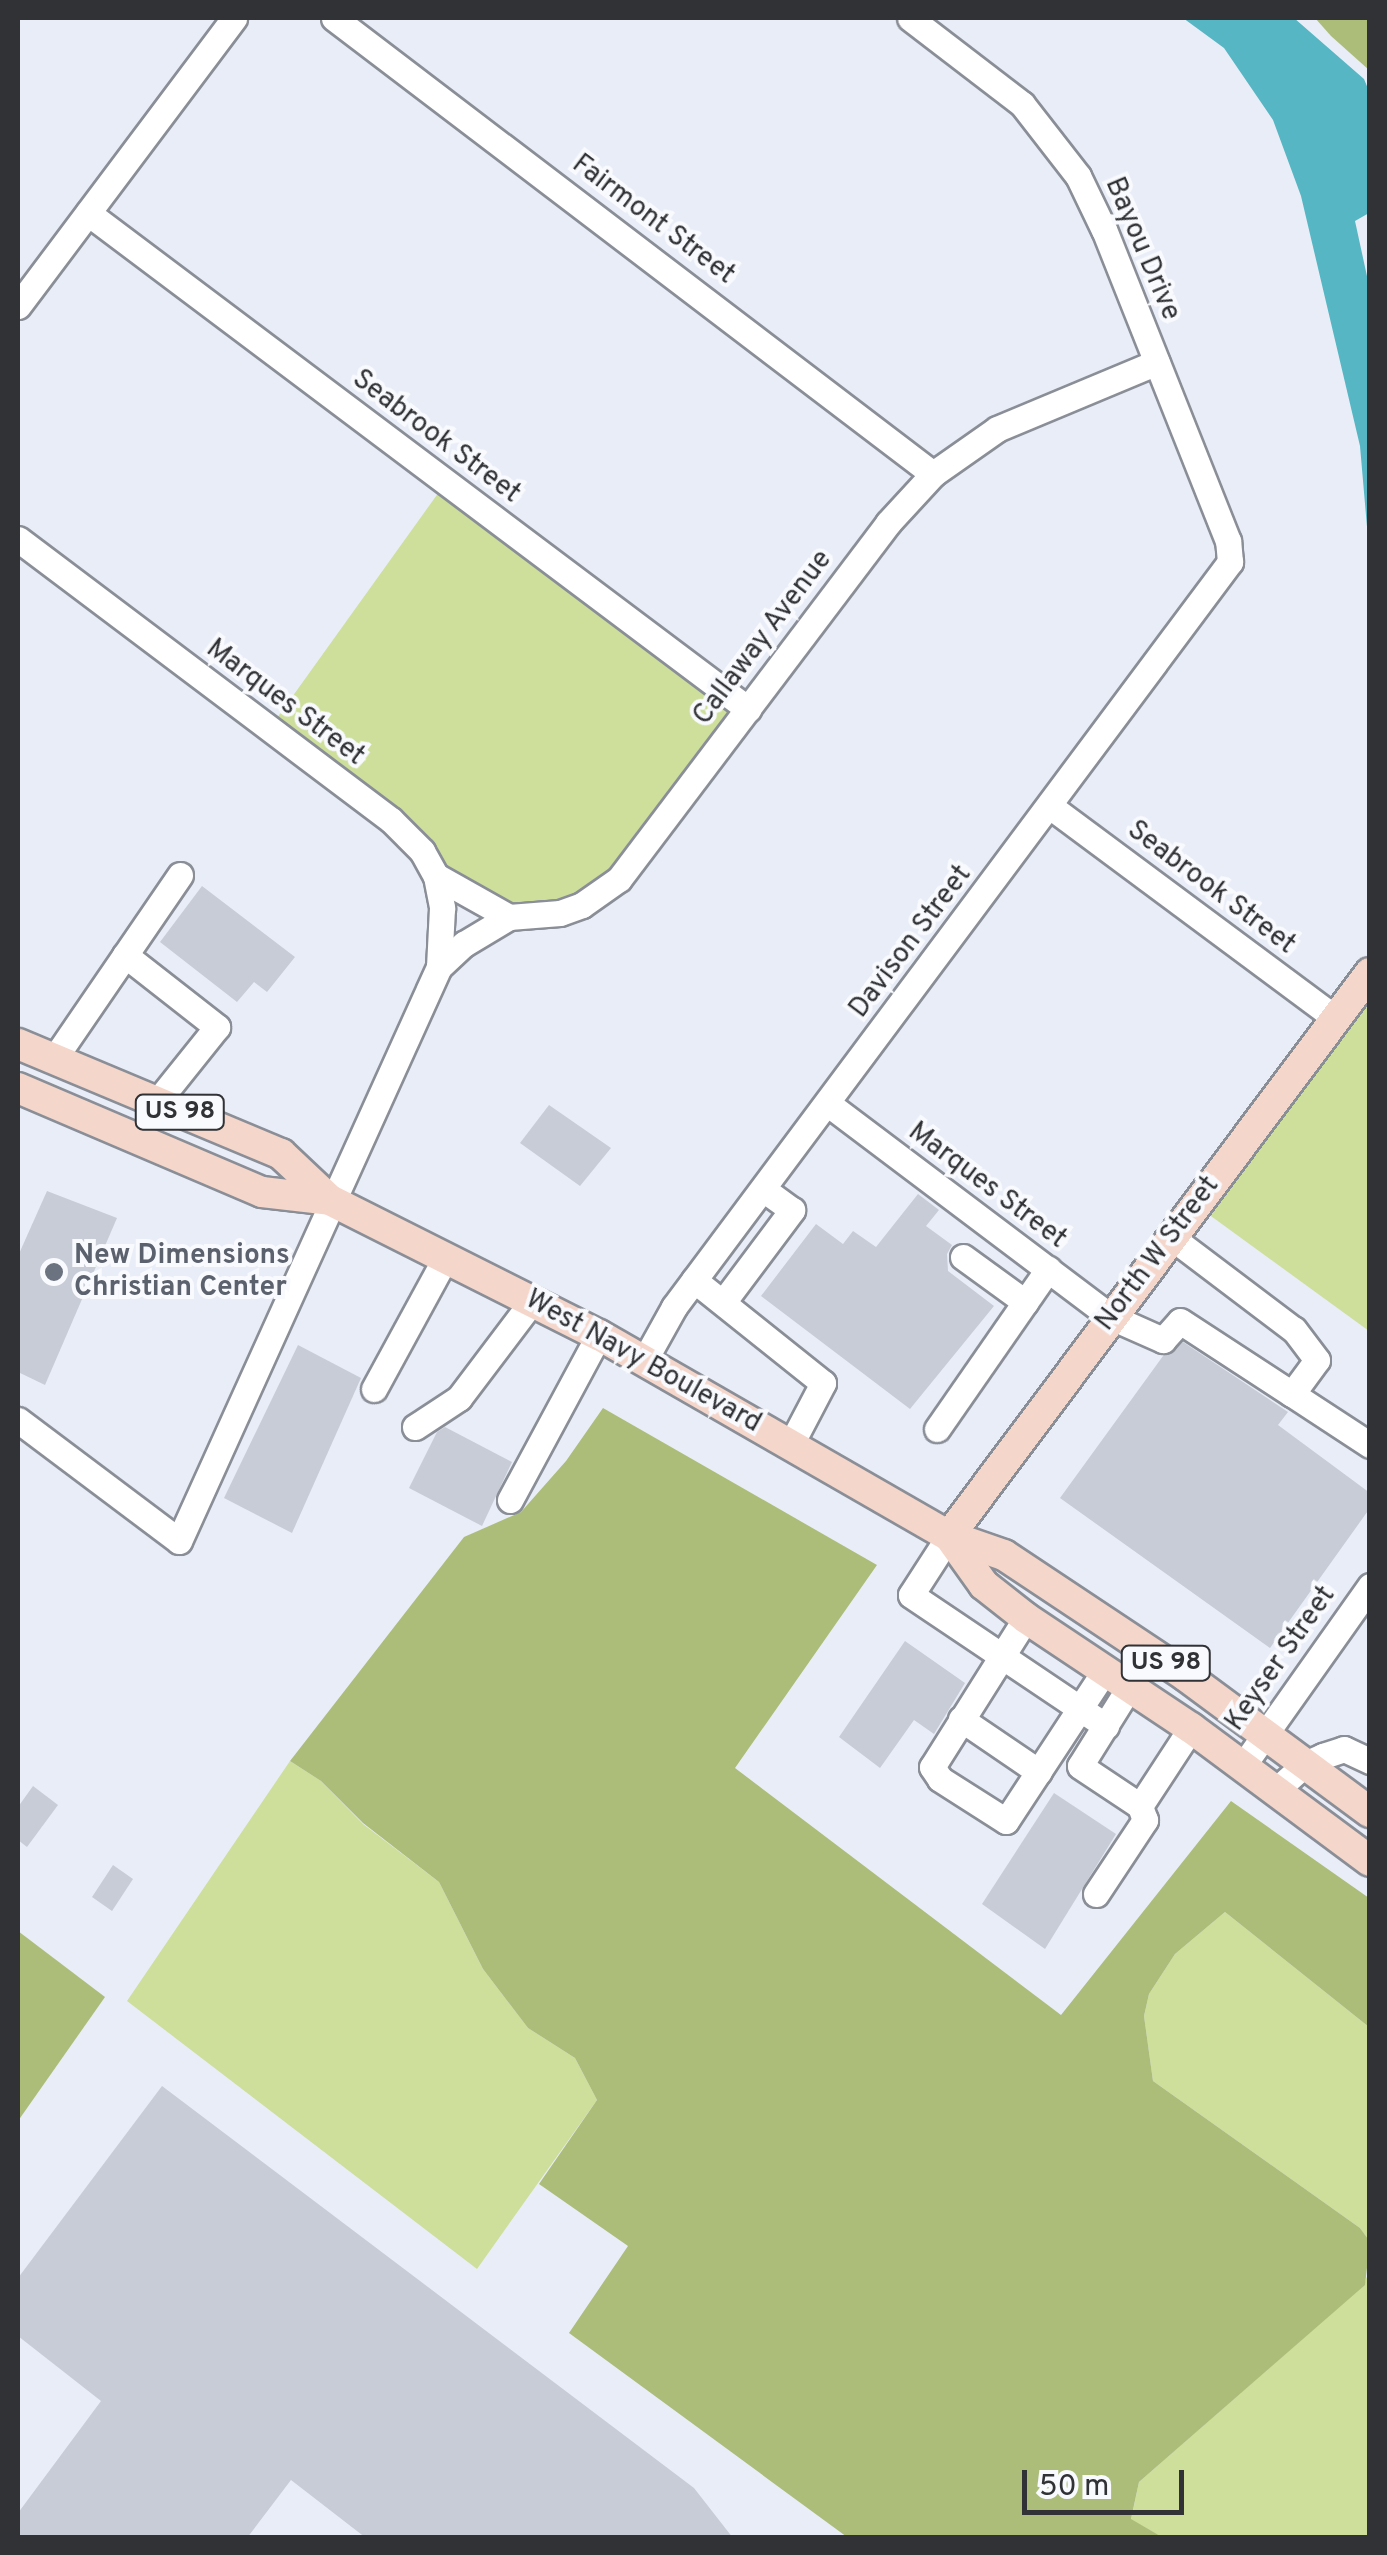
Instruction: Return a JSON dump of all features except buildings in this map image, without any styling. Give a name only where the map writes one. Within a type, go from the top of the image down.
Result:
[{"type":"main road","name":"North W Street","points":[[950,1536],[1370,973]]},
{"type":"main road","name":"West Navy Boulevard","points":[[18,1044],[281,1154],[330,1200],[599,1334],[950,1536],[1004,1555],[1266,1734],[1370,1812]]},
{"type":"main road","name":"West Navy Boulevard","points":[[18,1088],[262,1192],[330,1200]]},
{"type":"main road","name":"West Navy Boulevard","points":[[950,1536],[984,1585],[1026,1618],[1190,1728],[1370,1862]]},
{"type":"street","points":[[18,306],[234,18]]},
{"type":"street","name":"Fairmont Street","points":[[334,18],[934,474]]},
{"type":"street","name":"Bayou Drive","points":[[910,18],[1010,94],[1062,150],[1104,230],[1228,541],[1230,562]]},
{"type":"street","name":"Seabrook Street","points":[[88,212],[748,708]]},
{"type":"street","name":"Callaway Avenue","points":[[439,967],[464,944],[509,917],[560,913],[610,886],[888,523],[934,474],[997,429],[1156,362]]},
{"type":"street","name":"Marques Street","points":[[18,540],[391,820],[422,851],[436,876],[509,917]]},
{"type":"street","name":"Davison Street","points":[[644,1360],[694,1280],[1230,562]]},
{"type":"street","name":"Seabrook Street","points":[[1050,806],[1335,1018]]},
{"type":"street","points":[[54,1060],[180,875]]},
{"type":"street","name":"Callaway Avenue","points":[[18,1420],[179,1541],[330,1200],[439,967],[442,908],[436,876]]},
{"type":"street","points":[[125,954],[217,1027],[156,1102]]},
{"type":"street","name":"Marques Street","points":[[827,1104],[1110,1317],[1163,1340],[1180,1321],[1292,1394]]},
{"type":"street","points":[[724,1301],[792,1210],[763,1188]]},
{"type":"street","points":[[1170,1237],[1294,1330],[1316,1360],[1292,1394],[1370,1445]]},
{"type":"street","points":[[374,1389],[446,1257]]},
{"type":"street","points":[[963,1257],[1025,1302]]},
{"type":"street","points":[[937,1429],[1048,1269]]},
{"type":"street","points":[[694,1280],[823,1383],[791,1444]]},
{"type":"street","points":[[416,1427],[459,1398],[532,1300]]},
{"type":"street","points":[[510,1500],[599,1334]]},
{"type":"street","points":[[950,1536],[911,1595],[1106,1726]]},
{"type":"street","name":"Keyser Street","points":[[1242,1767],[1370,1586]]},
{"type":"street","points":[[1026,1618],[932,1767],[940,1779],[1006,1821],[1080,1708],[1118,1678]]},
{"type":"street","points":[[1080,1766],[1106,1726],[1118,1678]]},
{"type":"street","points":[[961,1720],[1039,1772]]},
{"type":"street","points":[[1140,1806],[1190,1728]]},
{"type":"street","points":[[1054,1748],[1140,1806],[1145,1820],[1096,1894]]},
{"type":"street","points":[[1276,1791],[1305,1764],[1344,1749],[1355,1750],[1370,1761]]},
{"type":"green space","points":[[1315,18],[1369,18],[1369,70],[1331,36]]},
{"type":"green space","points":[[439,492],[732,712],[611,871],[578,894],[559,901],[513,904],[467,882],[447,868],[431,842],[400,810],[277,718]]},
{"type":"green space","points":[[1369,991],[1369,1331],[1204,1211]]},
{"type":"green space","points":[[603,1408],[877,1565],[735,1768],[1061,2015],[1231,1801],[1369,1898],[1369,2027],[1225,1912],[1175,1954],[1149,1994],[1144,2016],[1153,2081],[1360,2228],[1370,2242],[1365,2285],[1139,2482],[1131,2519],[1162,2537],[847,2537],[569,2333],[628,2246],[539,2184],[597,2100],[575,2058],[528,2028],[483,1969],[439,1882],[363,1823],[321,1781],[290,1761],[464,1537],[521,1512],[566,1461]]},
{"type":"green space","points":[[290,1761],[321,1781],[363,1824],[439,1882],[483,1969],[528,2028],[575,2058],[597,2100],[477,2269],[127,2001]]},
{"type":"green space","points":[[1225,1912],[1369,2027],[1369,2242],[1360,2228],[1153,2081],[1144,2016],[1149,1994],[1175,1954]]},
{"type":"green space","points":[[18,1931],[105,1997],[18,2121]]},
{"type":"green space","points":[[1369,2270],[1369,2537],[1162,2537],[1131,2520],[1139,2482],[1364,2285]]},
{"type":"water","points":[[1183,18],[1294,18],[1364,79],[1369,91],[1369,213],[1355,221],[1370,290],[1369,550],[1360,446],[1301,196],[1273,120],[1224,48]]},
{"type":"place","name":"New Dimensions Christian Center","points":[[54,1272]]}]
